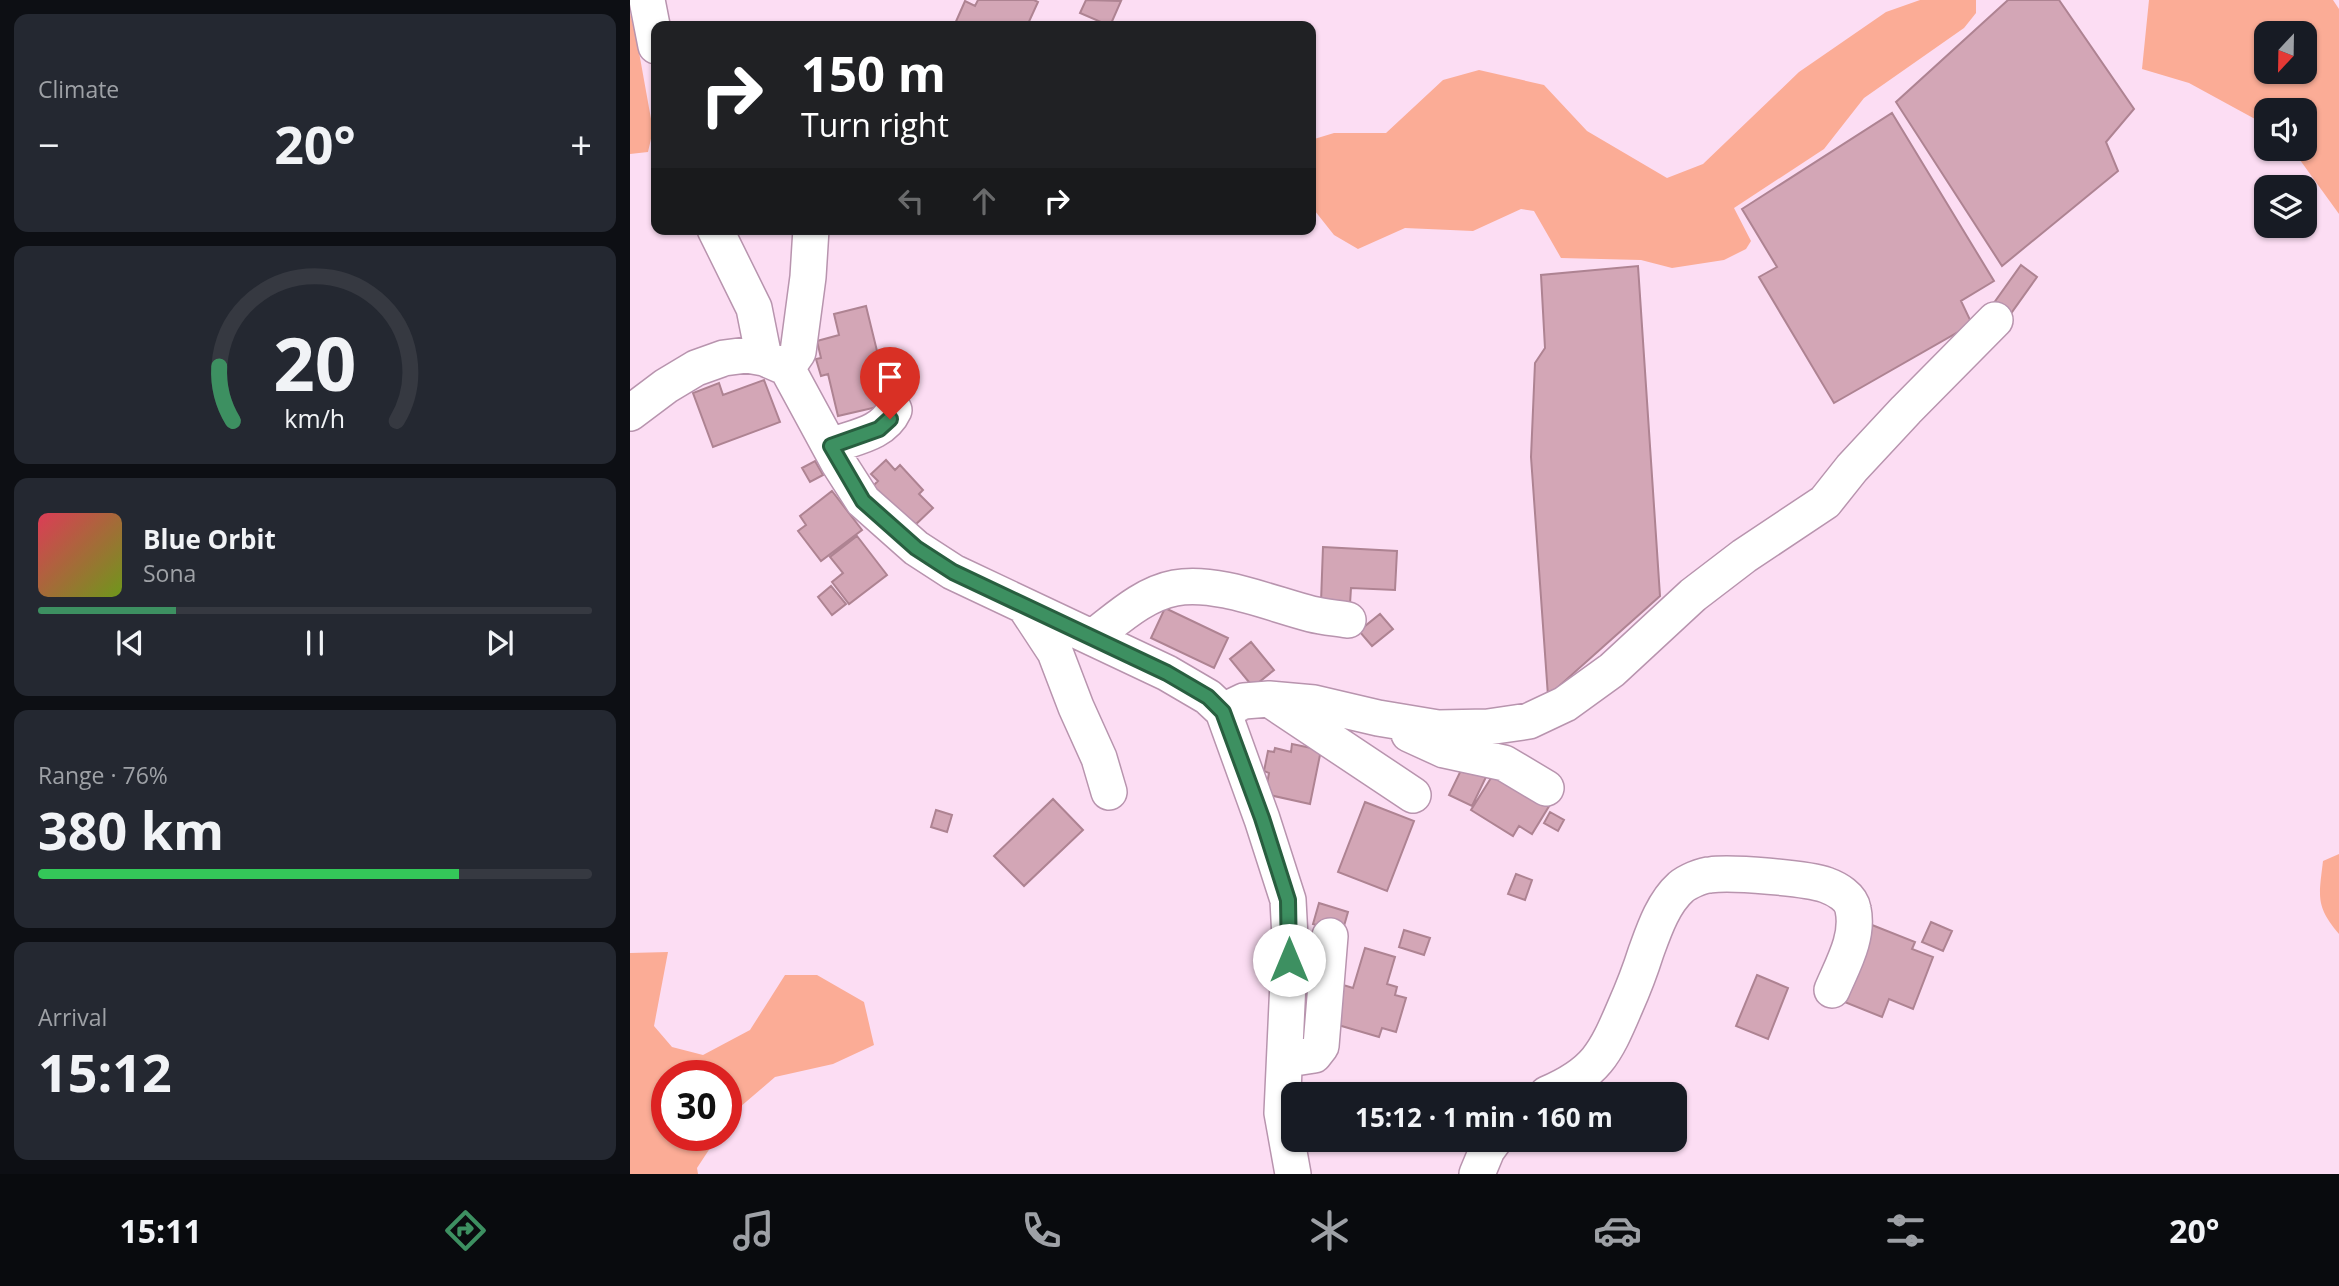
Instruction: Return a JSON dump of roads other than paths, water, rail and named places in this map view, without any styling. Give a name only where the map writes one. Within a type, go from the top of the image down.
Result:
[{"type":"street","points":[[647,0],[651,21]]},
{"type":"street","points":[[718,235],[754,308],[775,363],[831,446],[863,501],[916,548],[953,572],[1167,673],[1208,697],[1223,712],[1262,818],[1288,900],[1290,938],[1282,1113],[1293,1174]]},
{"type":"street","points":[[630,412],[696,368],[724,358],[747,355],[775,363],[798,352],[811,235]]},
{"type":"street","points":[[1223,712],[1244,701],[1269,699],[1314,703],[1438,728],[1488,727],[1529,721],[1565,704],[1612,670],[1693,595],[1744,556],[1825,502],[1852,468],[1995,320]]},
{"type":"street","points":[[831,446],[879,429],[890,419],[894,410]]},
{"type":"street","points":[[1093,637],[1136,604],[1174,588],[1198,586],[1257,597],[1313,615],[1348,620]]},
{"type":"street","points":[[1026,608],[1055,652],[1109,792]]},
{"type":"street","points":[[1269,699],[1413,795]]},
{"type":"street","points":[[1378,718],[1444,750],[1504,763],[1546,788]]},
{"type":"street","points":[[1571,1082],[1591,1068],[1608,1048],[1667,904],[1682,887],[1708,874],[1797,880],[1824,884],[1842,893],[1853,906],[1854,936],[1832,990]]},
{"type":"street","points":[[1285,1056],[1314,1055],[1321,1046],[1330,936]]},
{"type":"street","points":[[1477,1174],[1486,1152]]}]
